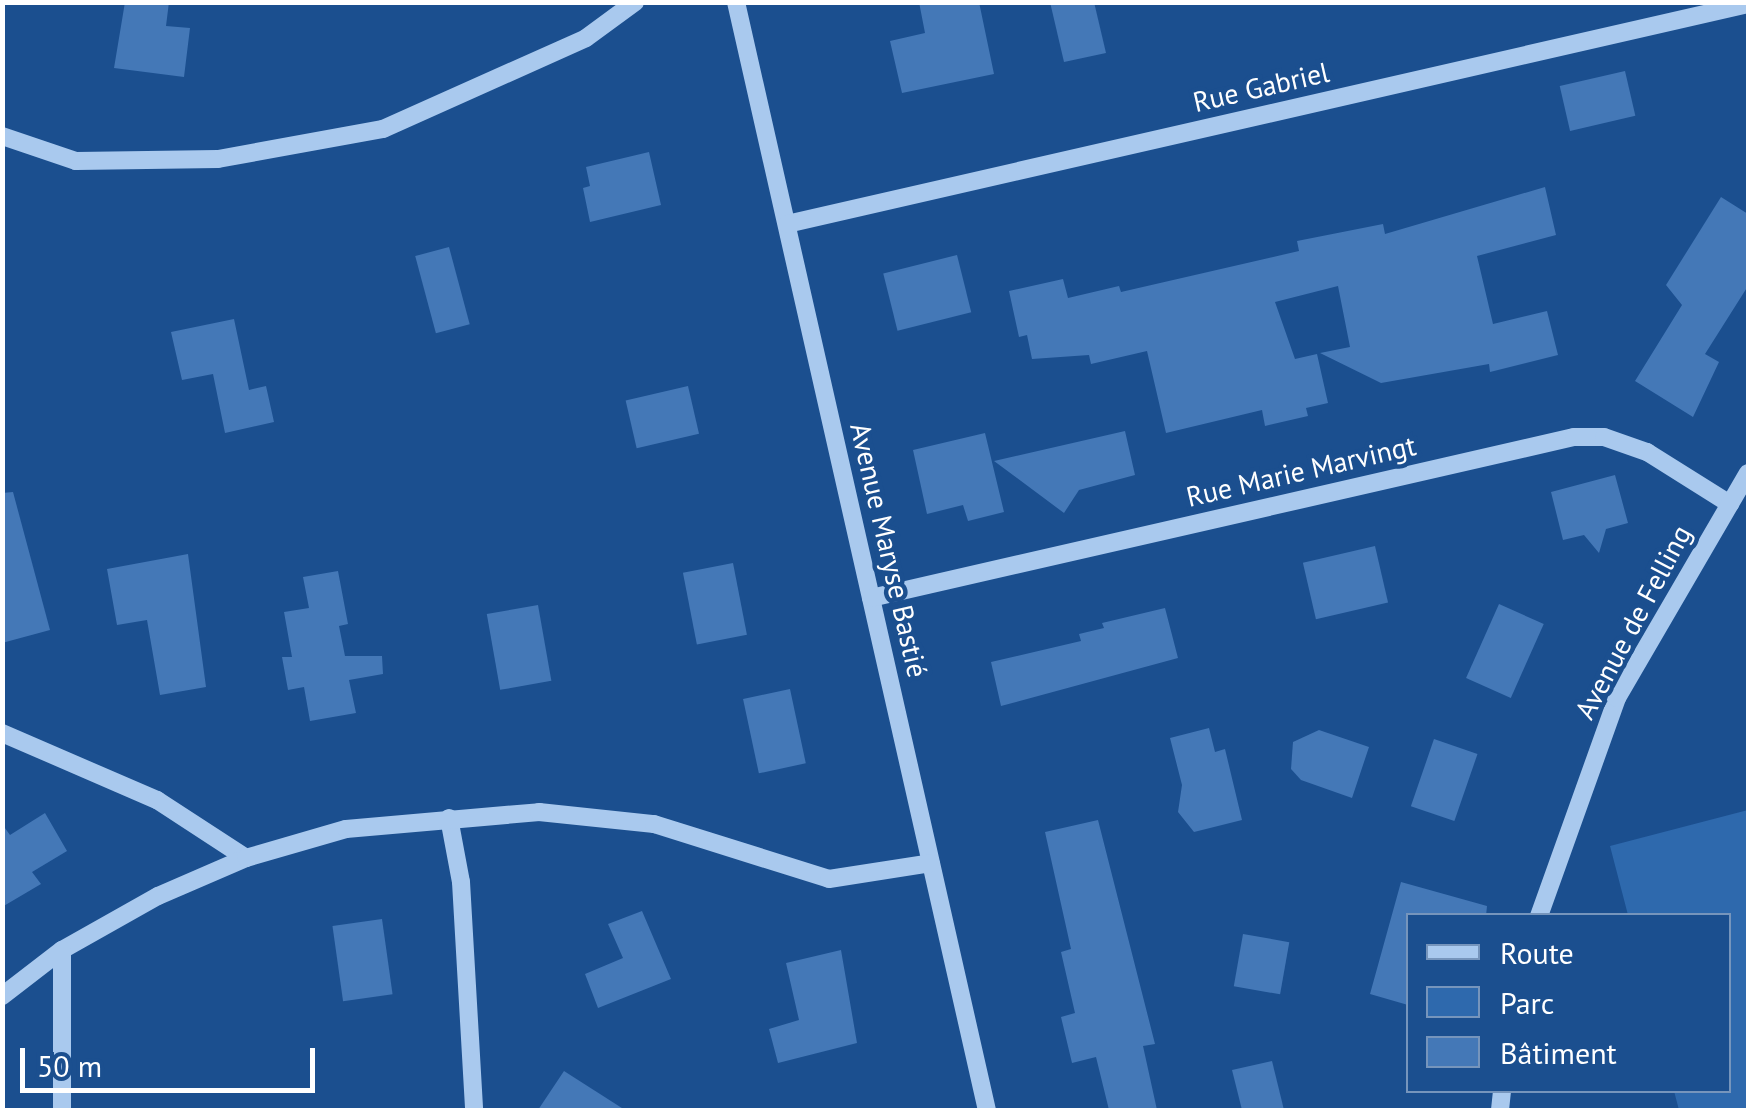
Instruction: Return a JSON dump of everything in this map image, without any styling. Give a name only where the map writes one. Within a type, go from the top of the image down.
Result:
[{"type":"street","points":[[2,136],[76,161],[218,159],[384,129],[586,38],[635,2]]},
{"type":"street","name":"Avenue Maryse Bastié","points":[[736,2],[987,1110]]},
{"type":"street","name":"Rue Gabriel","points":[[787,224],[1748,4]]},
{"type":"street","name":"Rue Marie Marvingt","points":[[872,598],[1574,437],[1604,436],[1647,452],[1730,504]]},
{"type":"street","name":"Avenue de Felling","points":[[1540,913],[1617,698],[1748,473]]},
{"type":"street","points":[[2,733],[157,800],[246,858]]},
{"type":"street","points":[[2,996],[62,950],[158,896],[246,858],[346,829],[539,812],[607,817],[700,835],[830,879],[931,863]]},
{"type":"street","points":[[449,818],[461,882],[474,1110]]},
{"type":"street","points":[[62,950],[62,1110]]},
{"type":"green space","points":[[1748,810],[1748,1110],[1679,1110],[1675,1093],[1731,1093],[1731,913],[1627,913],[1610,846]]},
{"type":"building","points":[[125,2],[169,2],[166,26],[190,28],[184,77],[114,68]]},
{"type":"building","points":[[919,2],[979,2],[994,74],[902,93],[890,41],[925,33]]},
{"type":"building","points":[[1050,2],[1094,2],[1106,53],[1064,62]]},
{"type":"building","points":[[1625,71],[1635,116],[1570,131],[1560,86]]},
{"type":"building","points":[[649,152],[661,205],[590,222],[583,188],[590,186],[586,167]]},
{"type":"building","points":[[1545,187],[1556,235],[1477,256],[1493,324],[1547,311],[1558,355],[1490,372],[1489,364],[1381,383],[1320,353],[1350,347],[1338,286],[1275,302],[1295,359],[1317,354],[1328,403],[1306,408],[1308,416],[1265,426],[1262,410],[1166,433],[1147,351],[1091,364],[1089,355],[1032,359],[1027,335],[1019,337],[1009,291],[1063,279],[1068,298],[1119,286],[1121,292],[1299,251],[1297,241],[1383,224],[1385,234]]},
{"type":"building","points":[[1721,197],[1748,214],[1748,286],[1705,354],[1719,362],[1693,417],[1635,381],[1682,305],[1666,285]]},
{"type":"building","points":[[449,247],[470,324],[436,333],[415,256]]},
{"type":"building","points":[[957,255],[971,312],[898,331],[883,273]]},
{"type":"building","points":[[234,319],[249,390],[266,386],[274,422],[225,433],[213,374],[182,380],[171,332]]},
{"type":"building","points":[[688,386],[699,434],[637,448],[626,400]]},
{"type":"building","points":[[1125,431],[1135,475],[1079,490],[1064,513],[994,461]]},
{"type":"building","points":[[985,433],[1004,512],[968,521],[963,505],[927,514],[913,450]]},
{"type":"building","points":[[1615,475],[1628,523],[1606,529],[1599,553],[1584,535],[1563,540],[1551,492]]},
{"type":"building","points":[[13,492],[50,630],[2,643],[2,493]]},
{"type":"building","points":[[1375,546],[1388,603],[1316,619],[1303,563]]},
{"type":"building","points":[[188,554],[206,687],[160,695],[147,620],[117,625],[107,569]]},
{"type":"building","points":[[733,563],[747,635],[697,644],[683,573]]},
{"type":"building","points":[[338,571],[348,624],[339,626],[345,656],[382,656],[383,674],[349,680],[356,713],[310,721],[304,687],[288,690],[282,657],[292,657],[284,612],[309,608],[303,577]]},
{"type":"building","points":[[1499,604],[1544,624],[1511,698],[1466,678]]},
{"type":"building","points":[[538,605],[551,681],[500,690],[487,614]]},
{"type":"building","points":[[1165,608],[1178,658],[1001,706],[991,662],[1081,641],[1079,634],[1104,628],[1102,623]]},
{"type":"building","points":[[790,689],[806,763],[759,773],[743,699]]},
{"type":"building","points":[[1209,728],[1215,752],[1225,749],[1242,820],[1194,832],[1178,812],[1182,785],[1170,738]]},
{"type":"building","points":[[1319,730],[1369,747],[1352,798],[1301,780],[1291,769],[1293,742]]},
{"type":"building","points":[[1434,739],[1477,754],[1454,821],[1411,806]]},
{"type":"building","points":[[45,813],[67,851],[32,872],[41,884],[2,907],[2,824],[10,835]]},
{"type":"building","points":[[1098,820],[1155,1044],[1143,1046],[1157,1110],[1109,1110],[1096,1057],[1072,1063],[1061,1017],[1075,1013],[1061,952],[1071,949],[1045,832]]},
{"type":"building","points":[[1401,882],[1487,906],[1486,913],[1406,913],[1406,1004],[1370,994]]},
{"type":"building","points":[[642,911],[671,979],[598,1008],[585,974],[623,958],[608,924]]},
{"type":"building","points":[[382,919],[393,994],[343,1001],[332,926]]},
{"type":"building","points":[[1243,934],[1289,942],[1280,994],[1234,986]]},
{"type":"building","points":[[841,950],[857,1043],[778,1063],[769,1029],[799,1020],[786,963]]},
{"type":"building","points":[[1272,1061],[1284,1110],[1242,1110],[1232,1070]]},
{"type":"building","points":[[564,1071],[625,1110],[538,1110]]}]
